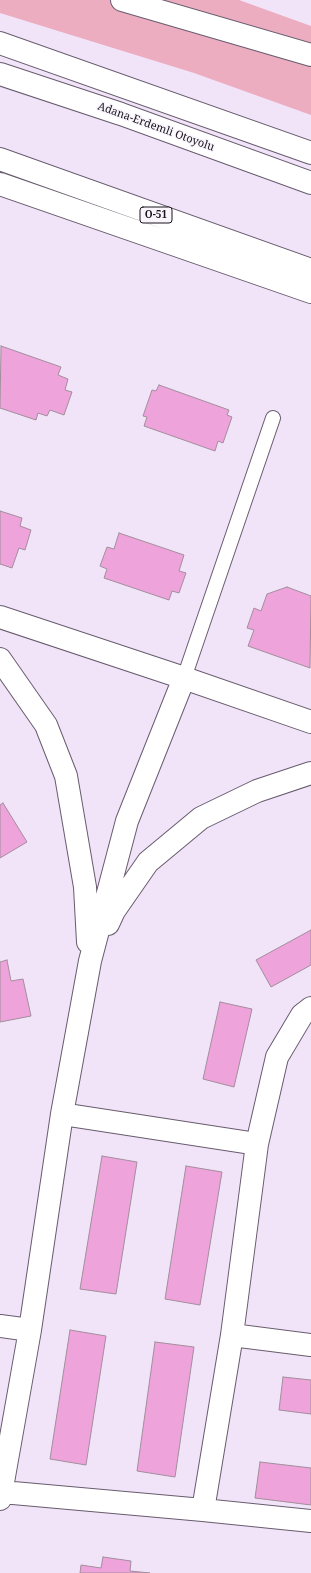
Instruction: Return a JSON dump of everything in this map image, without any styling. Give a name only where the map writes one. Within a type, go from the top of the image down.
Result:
[{"type":"main road","points":[[122,0],[311,55]]},
{"type":"main road","points":[[0,43],[311,153]]},
{"type":"main road","name":"Adana-Erdemli Otoyolu","points":[[0,74],[121,114],[311,183]]},
{"type":"main road","name":"O-51","points":[[0,159],[311,270]]},
{"type":"main road","points":[[0,184],[311,292]]},
{"type":"main road","points":[[0,617],[311,722]]},
{"type":"main road","points":[[0,659],[46,725],[66,776],[85,887],[90,961]]},
{"type":"main road","points":[[184,678],[127,821],[90,961],[62,1114],[30,1330],[1,1495],[203,1510],[311,1521]]},
{"type":"main road","points":[[90,961],[114,911],[148,862],[200,818],[257,791],[311,773]]},
{"type":"main road","points":[[203,1510],[232,1335],[257,1144],[278,1057],[302,1015],[311,1008]]},
{"type":"main road","points":[[62,1114],[257,1144]]},
{"type":"main road","points":[[0,1326],[30,1330]]},
{"type":"main road","points":[[232,1335],[311,1345]]},
{"type":"lane","points":[[184,678],[273,418]]},
{"type":"shaded area","points":[[0,0],[239,0],[311,26],[311,115],[194,73],[0,13]]},
{"type":"building","points":[[1,346],[61,367],[58,375],[68,379],[65,390],[72,392],[64,415],[50,410],[47,416],[38,413],[36,420],[0,408]]},
{"type":"building","points":[[159,385],[229,410],[227,415],[232,417],[223,443],[218,441],[215,451],[144,426],[147,417],[143,416],[152,390],[156,391]]},
{"type":"building","points":[[0,511],[22,518],[20,526],[31,530],[25,550],[19,548],[12,568],[0,564]]},
{"type":"building","points":[[119,533],[184,555],[179,571],[186,573],[179,593],[172,591],[169,600],[104,578],[107,569],[100,566],[107,547],[114,549]]},
{"type":"building","points":[[287,587],[311,596],[310,668],[248,646],[254,630],[247,628],[254,608],[261,611],[267,594]]},
{"type":"building","points":[[3,803],[27,842],[0,858],[0,805]]},
{"type":"building","points":[[311,930],[311,965],[271,987],[256,960]]},
{"type":"building","points":[[7,960],[11,981],[23,979],[31,1016],[0,1022],[0,962]]},
{"type":"building","points":[[220,1002],[252,1009],[234,1087],[203,1079]]},
{"type":"building","points":[[102,1156],[137,1162],[116,1294],[80,1289]]},
{"type":"building","points":[[186,1166],[222,1172],[200,1305],[165,1299]]},
{"type":"building","points":[[70,1330],[106,1336],[86,1465],[50,1459]]},
{"type":"building","points":[[155,1342],[194,1347],[175,1477],[137,1471]]},
{"type":"building","points":[[283,1377],[311,1380],[311,1414],[279,1410]]},
{"type":"building","points":[[260,1462],[311,1468],[311,1505],[255,1498]]},
{"type":"building","points":[[103,1557],[131,1561],[130,1571],[150,1573],[80,1573],[81,1565],[101,1568]]}]
